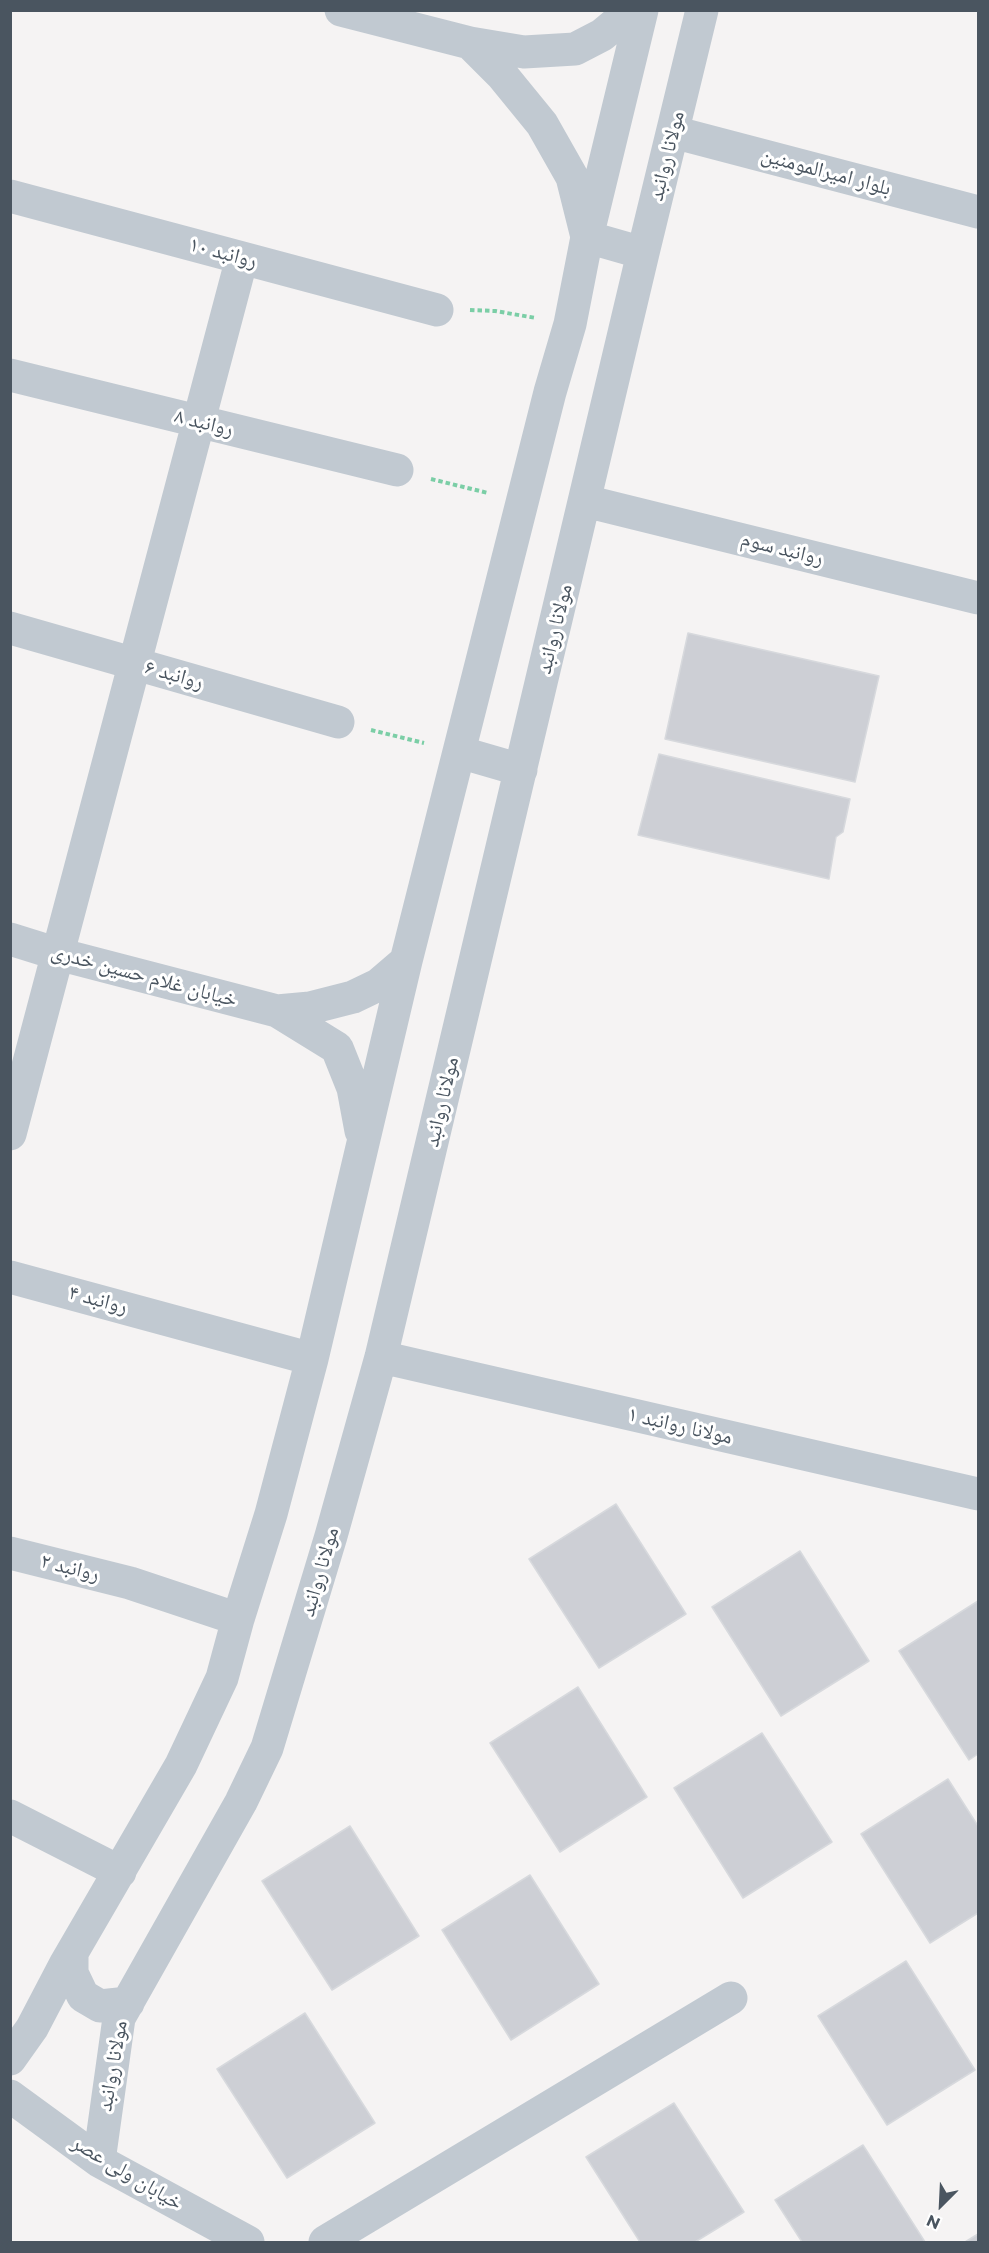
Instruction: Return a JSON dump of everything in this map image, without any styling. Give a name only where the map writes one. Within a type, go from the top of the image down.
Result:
[{"type":"street","points":[[341,10],[470,43],[524,52],[575,49],[602,35],[632,10]]},
{"type":"street","points":[[10,2059],[32,2028],[72,1953],[181,1765],[218,1688],[270,1514],[312,1359],[406,961],[550,392],[570,324],[587,237],[642,10]]},
{"type":"street","name":"مولانا روانبد","points":[[99,2161],[119,2018],[241,1802],[267,1748],[331,1536],[381,1357],[673,132],[695,12]]},
{"type":"street","points":[[470,43],[502,75],[542,124],[572,177],[587,237]]},
{"type":"street","name":"بلوار امیرالمومنین","points":[[673,132],[978,212]]},
{"type":"street","name":"روانبد ۱۰","points":[[10,196],[436,310]]},
{"type":"street","points":[[587,237],[643,253]]},
{"type":"street","points":[[10,1134],[242,258]]},
{"type":"street","name":"روانبد ۸","points":[[10,375],[397,471]]},
{"type":"street","name":"روانبد سوم","points":[[585,501],[978,598]]},
{"type":"street","name":"روانبد ۶","points":[[10,628],[338,722]]},
{"type":"street","points":[[459,752],[521,770]]},
{"type":"street","name":"خیابان غلام حسین خدری","points":[[10,939],[58,954],[277,1011]]},
{"type":"street","points":[[277,1011],[310,1008],[353,998],[378,985],[406,961]]},
{"type":"street","points":[[277,1011],[337,1048],[353,1088],[362,1141]]},
{"type":"street","name":"روانبد ۴","points":[[10,1277],[312,1359]]},
{"type":"street","name":"مولانا روانبد ۱","points":[[381,1357],[978,1494]]},
{"type":"street","name":"روانبد ۲","points":[[10,1553],[130,1583],[238,1619]]},
{"type":"street","points":[[10,1816],[120,1872]]},
{"type":"street","points":[[72,1953],[72,1973],[83,1996],[100,2006],[128,2002]]},
{"type":"street","points":[[325,2242],[731,1998]]},
{"type":"street","name":"خیابان ولی عصر","points":[[10,2096],[99,2161],[248,2242]]},
{"type":"path","points":[[436,310],[495,311],[570,324]]},
{"type":"path","points":[[397,471],[524,501]]},
{"type":"path","points":[[338,722],[459,752]]},
{"type":"building","points":[[688,633],[879,676],[855,782],[665,739]]},
{"type":"building","points":[[659,754],[850,799],[843,832],[836,837],[829,879],[638,835]]},
{"type":"building","points":[[616,1504],[686,1614],[599,1668],[529,1559]]},
{"type":"building","points":[[800,1551],[869,1661],[781,1716],[712,1607]]},
{"type":"building","points":[[978,1601],[978,1754],[969,1760],[899,1651]]},
{"type":"building","points":[[578,1687],[647,1797],[560,1852],[490,1743]]},
{"type":"building","points":[[762,1733],[832,1842],[743,1898],[674,1788]]},
{"type":"building","points":[[948,1779],[978,1826],[978,1913],[930,1943],[861,1834]]},
{"type":"building","points":[[350,1826],[419,1936],[332,1990],[262,1881]]},
{"type":"building","points":[[530,1875],[599,1984],[511,2040],[442,1930]]},
{"type":"building","points":[[906,1961],[975,2070],[887,2125],[818,2016]]},
{"type":"building","points":[[305,2013],[375,2123],[287,2178],[217,2069]]},
{"type":"building","points":[[674,2103],[744,2212],[695,2242],[640,2242],[586,2157]]},
{"type":"building","points":[[863,2145],[925,2242],[802,2242],[775,2200]]},
{"type":"building","points":[[978,2234],[978,2242],[965,2242]]}]
